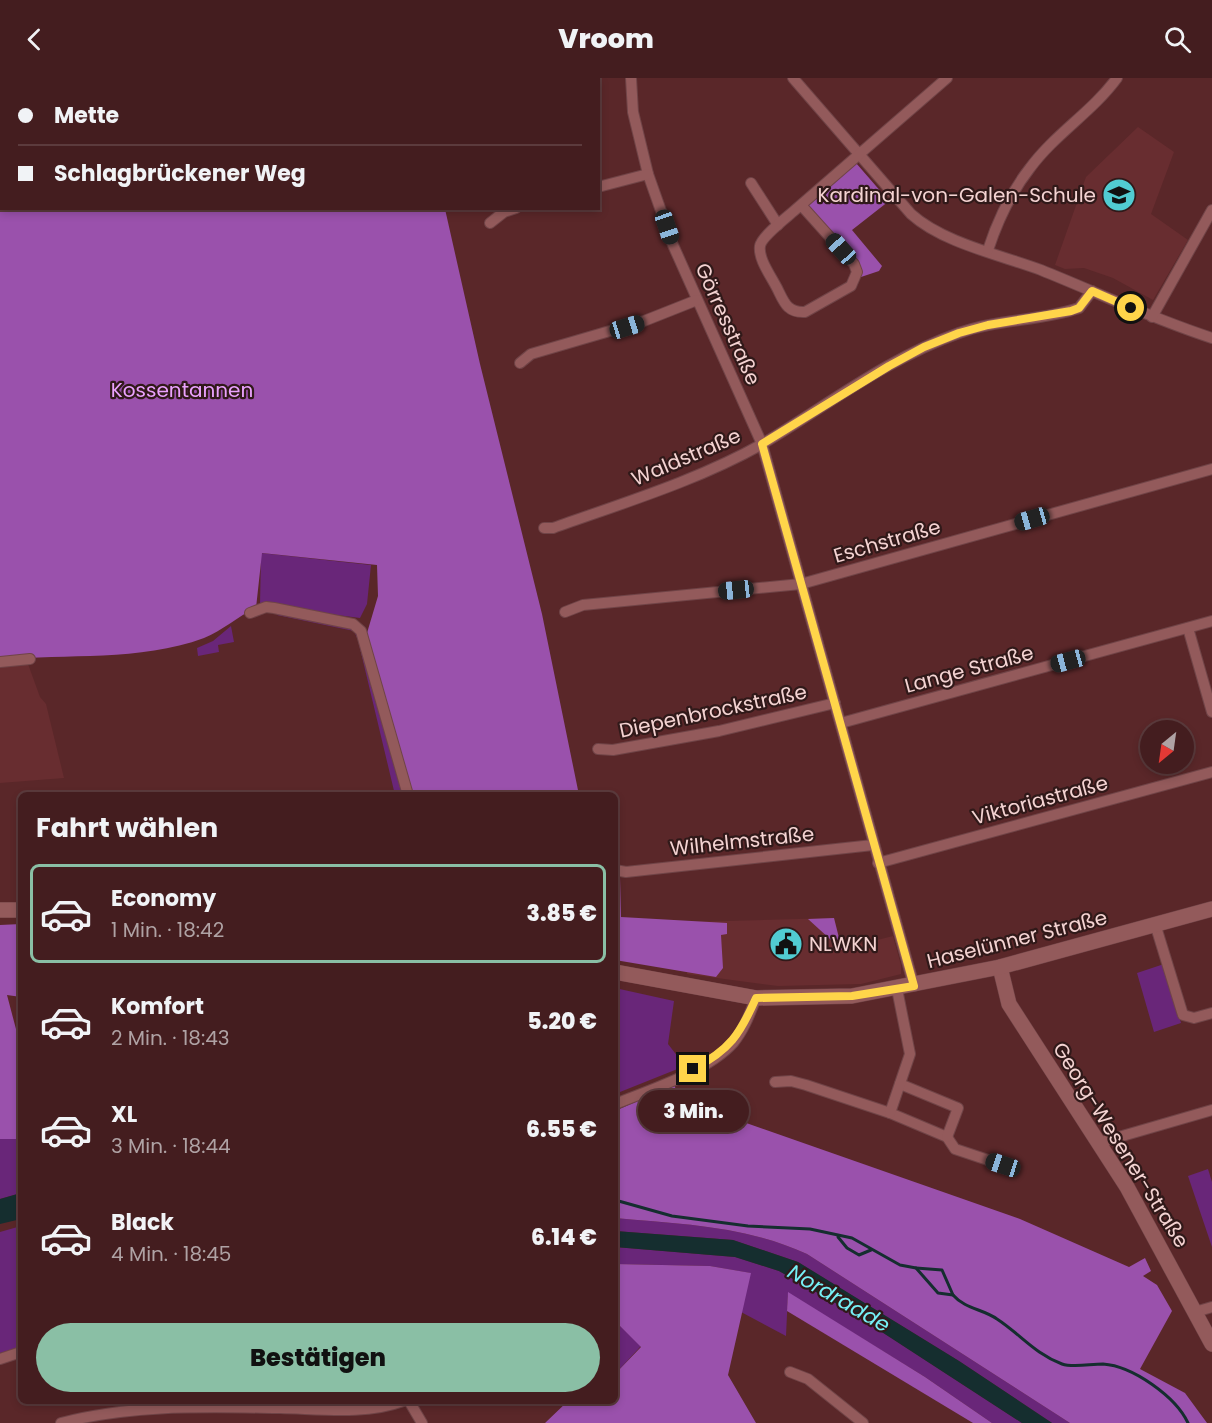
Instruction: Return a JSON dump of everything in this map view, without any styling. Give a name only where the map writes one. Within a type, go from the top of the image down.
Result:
[{"type":"street","name":"Görresstraße","points":[[631,78],[633,112],[648,174],[673,245],[762,444],[914,986]]},
{"type":"street","points":[[793,78],[920,222],[931,229],[1092,291],[1152,317],[1212,338]]},
{"type":"street","points":[[801,205],[855,264],[856,279],[851,286],[805,312],[791,311],[762,258],[760,246],[778,225],[947,78]]},
{"type":"street","points":[[988,250],[1006,208],[1030,167],[1104,96],[1117,78]]},
{"type":"street","points":[[600,186],[648,174]]},
{"type":"street","points":[[751,183],[778,225]]},
{"type":"street","points":[[490,223],[510,210]]},
{"type":"street","points":[[1152,317],[1212,210]]},
{"type":"street","name":"Waldstraße","points":[[544,528],[552,528],[683,480],[762,444],[924,347],[959,333],[988,325],[1079,308],[1092,291]]},
{"type":"street","points":[[520,363],[531,354],[644,321],[697,300]]},
{"type":"street","name":"Eschstraße","points":[[565,612],[584,605],[801,584],[1212,469]]},
{"type":"street","points":[[250,613],[266,607],[274,608],[353,624],[361,631],[407,792]]},
{"type":"street","name":"Lange Straße","points":[[841,723],[1212,621]]},
{"type":"street","points":[[1188,628],[1212,712]]},
{"type":"street","points":[[0,662],[30,659]]},
{"type":"street","name":"Diepenbrockstraße","points":[[598,749],[613,750],[719,731],[835,703]]},
{"type":"street","name":"Viktoriastraße","points":[[878,863],[1212,772]]},
{"type":"street","name":"Wilhelmstraße","points":[[618,871],[626,872],[873,845]]},
{"type":"street","name":"Haselünner Straße","points":[[618,973],[756,998],[852,996],[914,986],[1000,967],[1156,927],[1212,909]]},
{"type":"street","points":[[0,910],[18,910]]},
{"type":"street","points":[[1156,927],[1183,1015],[1194,1018],[1212,1013]]},
{"type":"street","name":"Georg-Wesener-Straße","points":[[1000,967],[1009,1004],[1145,1218],[1212,1344]]},
{"type":"street","points":[[890,1113],[910,1054],[897,989]]},
{"type":"street","points":[[618,1103],[715,1058],[733,1043],[745,1024],[756,998]]},
{"type":"street","points":[[775,1082],[806,1085],[890,1113],[947,1137],[955,1149],[1003,1165]]},
{"type":"street","points":[[900,1084],[958,1108],[947,1137]]},
{"type":"street","points":[[1098,1143],[1212,1110]]},
{"type":"street","points":[[1195,1312],[1212,1306]]},
{"type":"street","points":[[0,1359],[18,1353]]},
{"type":"street","points":[[790,1372],[808,1378],[863,1423]]},
{"type":"street","points":[[61,1423],[86,1416],[162,1408],[263,1404],[368,1410],[391,1404]]},
{"type":"street","points":[[411,1404],[422,1423]]},
{"type":"shaded area","name":"Kardinal-von-Galen-Schule","points":[[1138,127],[1174,152],[1151,214],[1188,240],[1153,300],[1113,278],[1084,268],[1065,269],[1055,265],[1086,177]]},
{"type":"shaded area","points":[[261,553],[371,565],[367,604],[360,618],[260,605]]},
{"type":"shaded area","points":[[276,610],[354,629],[361,638],[403,792],[394,792],[354,631],[277,615]]},
{"type":"shaded area","points":[[231,626],[234,642],[218,645],[219,652],[198,656],[197,648],[213,641]]},
{"type":"shaded area","points":[[28,664],[40,697],[46,704],[64,778],[0,783],[0,667]]},
{"type":"shaded area","points":[[834,918],[842,949],[893,936],[901,965],[901,974],[861,984],[778,986],[687,974],[688,922]]},
{"type":"shaded area","points":[[1164,964],[1181,1023],[1154,1032],[1137,973]]},
{"type":"shaded area","points":[[618,989],[674,1001],[668,1044],[685,1066],[618,1093]]},
{"type":"shaded area","points":[[0,1139],[18,1139],[18,1194],[0,1199]]},
{"type":"shaded area","points":[[1208,1169],[1212,1182],[1212,1247],[1188,1176]]},
{"type":"shaded area","points":[[618,1218],[737,1232],[761,1237],[807,1254],[1070,1423],[1052,1423],[959,1361],[798,1262],[733,1240],[618,1231]]},
{"type":"shaded area","points":[[18,1227],[18,1348],[0,1353],[0,1232]]},
{"type":"shaded area","points":[[618,1247],[735,1257],[779,1271],[848,1310],[1022,1423],[992,1423],[925,1377],[788,1293],[786,1336],[741,1312],[750,1273],[710,1266],[618,1264]]},
{"type":"shaded area","points":[[618,1324],[641,1346],[618,1371]]},
{"type":"green space","points":[[856,163],[889,201],[852,230],[882,266],[879,271],[861,277],[861,271],[808,205]]},
{"type":"green space","name":"Kossentannen","points":[[0,210],[445,210],[480,364],[542,614],[578,792],[410,792],[367,633],[378,596],[377,565],[262,553],[256,608],[204,638],[179,646],[129,654],[0,660]]},
{"type":"green space","points":[[618,877],[620,877],[621,917],[727,923],[727,934],[721,935],[723,968],[716,977],[618,961]]},
{"type":"green space","points":[[834,918],[842,950],[808,919]]},
{"type":"green space","points":[[18,924],[18,997],[7,995],[18,1037],[18,1139],[0,1139],[0,925]]},
{"type":"green space","points":[[674,1085],[681,1100],[1020,1219],[1129,1267],[1145,1258],[1151,1271],[1143,1276],[1157,1285],[1172,1311],[1140,1369],[1185,1393],[1207,1423],[1070,1423],[807,1254],[761,1237],[737,1232],[618,1218],[618,1110]]},
{"type":"green space","points":[[618,1264],[710,1266],[751,1273],[728,1375],[756,1423],[545,1423],[565,1404],[618,1404],[618,1371],[641,1347],[618,1324]]},
{"type":"green space","points":[[788,1292],[925,1377],[992,1423],[973,1423],[787,1311]]},
{"type":"water","points":[[18,1194],[18,1220],[0,1224],[0,1199]]},
{"type":"water","name":"Nordradde","points":[[618,1231],[733,1240],[798,1262],[959,1361],[1052,1423],[1022,1423],[848,1310],[779,1271],[735,1257],[618,1247]]},
{"type":"waterway","points":[[618,1201],[672,1216],[748,1226],[810,1229],[852,1238],[900,1265],[916,1268],[938,1293],[953,1295],[963,1303],[992,1316],[1052,1360],[1071,1366],[1103,1364],[1115,1366],[1140,1377],[1164,1393],[1188,1423]]},
{"type":"waterway","points":[[838,1237],[847,1248],[859,1255],[871,1250]]},
{"type":"waterway","points":[[916,1268],[942,1270],[953,1295]]},
{"type":"place","name":"Kardinal-von-Galen-Schule","points":[[1119,195]]},
{"type":"place","name":"NLWKN","points":[[786,944]]},
{"type":"route","points":[[693,1069],[715,1058],[733,1043],[745,1024],[756,998],[798,999],[852,996],[914,986],[762,444],[889,366],[924,347],[959,333],[988,325],[1071,311],[1079,308],[1090,297],[1092,291],[1131,308]]}]
